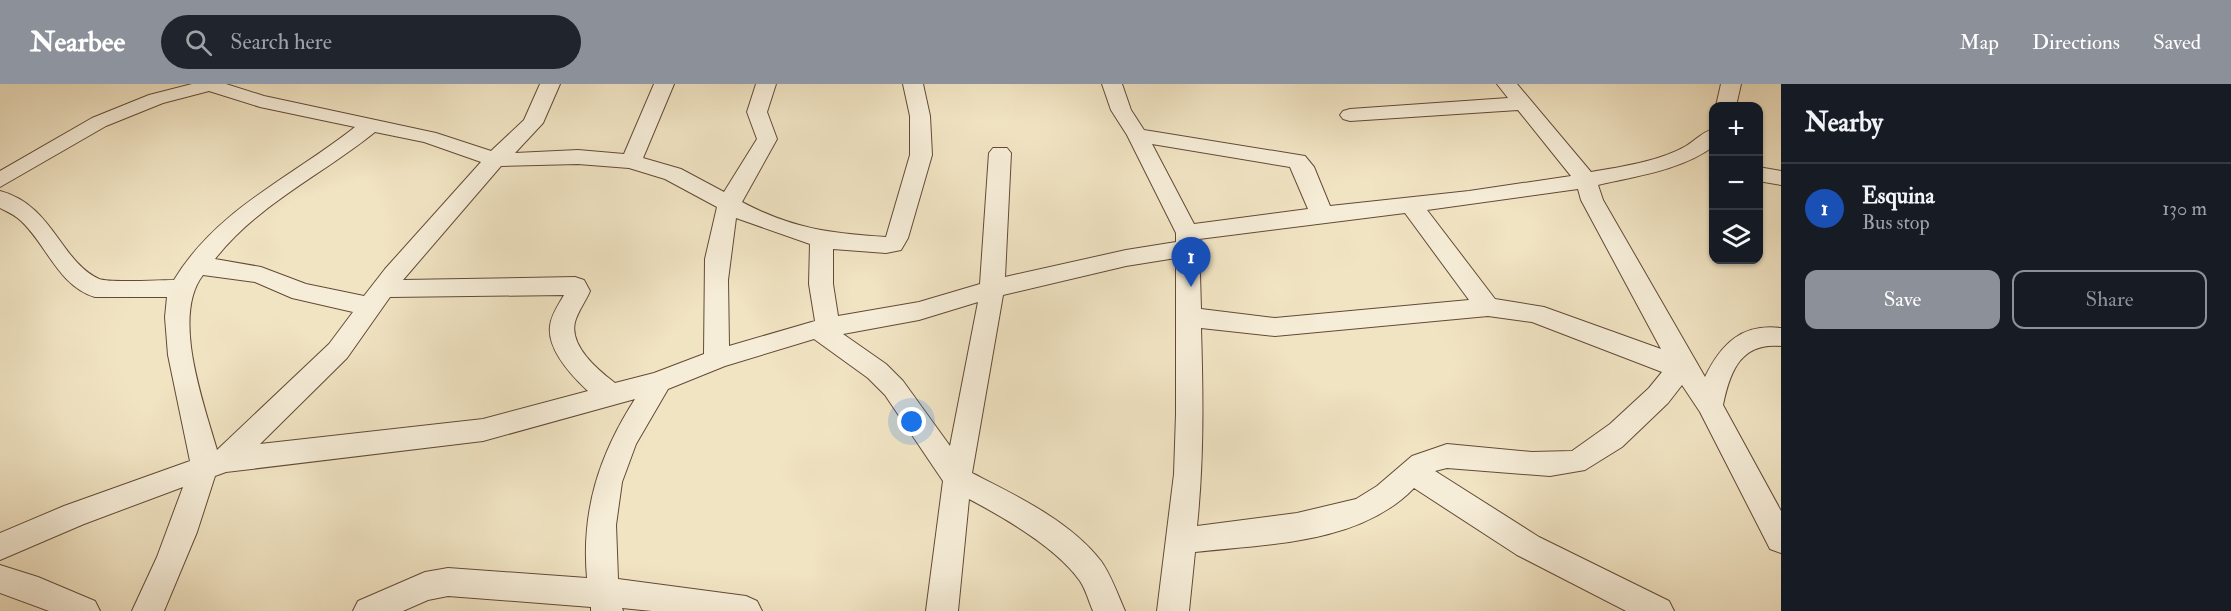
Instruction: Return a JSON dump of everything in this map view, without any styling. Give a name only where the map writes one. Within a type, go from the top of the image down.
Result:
[{"type":"street","points":[[148,611],[193,504],[214,464],[320,370],[338,351],[376,297],[495,160],[533,123],[550,84]]},
{"type":"street","points":[[631,161],[664,84]]},
{"type":"street","points":[[717,359],[715,320],[719,258],[730,205],[767,139],[757,112],[766,84]]},
{"type":"street","points":[[0,180],[99,122],[156,99],[211,85],[260,101],[429,137],[495,160],[578,157],[631,161],[673,174],[730,205],[791,231],[822,240],[885,245],[892,244],[897,238],[921,155],[920,116],[913,84]]},
{"type":"street","points":[[1112,84],[1121,110],[1137,135],[1186,241],[1190,424],[1188,474],[1173,611]]},
{"type":"street","points":[[1507,84],[1586,180],[1586,189],[1680,367],[1710,405],[1780,537]]},
{"type":"street","points":[[1727,102],[1731,84]]},
{"type":"street","points":[[1350,115],[1436,110],[1480,104],[1525,104]]},
{"type":"street","points":[[214,464],[204,454],[183,363],[176,308],[181,289],[224,230],[246,210],[290,180],[342,151],[371,125]]},
{"type":"street","points":[[1137,135],[1297,161],[1303,167],[1322,215]]},
{"type":"street","points":[[0,547],[74,515],[214,464],[483,430],[659,382],[717,359],[824,328],[919,311],[992,289],[1126,258],[1186,241],[1322,215],[1452,201],[1586,180],[1686,154],[1709,142]]},
{"type":"street","points":[[942,611],[957,479],[986,334],[992,289],[1000,153]]},
{"type":"street","points":[[1686,154],[1709,162]]},
{"type":"street","points":[[1763,175],[1781,178]]},
{"type":"street","points":[[0,198],[28,214],[72,270],[95,288],[181,289]]},
{"type":"street","points":[[1410,204],[1488,307]]},
{"type":"street","points":[[822,240],[819,279],[824,328],[877,371],[894,388],[957,479],[1025,513],[1076,556],[1091,572],[1109,611]]},
{"type":"street","points":[[196,266],[235,269],[261,275],[301,292],[376,297],[575,286],[578,291],[564,316],[561,329],[563,338],[593,381],[610,394]]},
{"type":"street","points":[[1187,316],[1275,327],[1488,307],[1534,313],[1680,367]]},
{"type":"street","points":[[1710,405],[1713,383],[1738,345],[1762,334],[1781,337]]},
{"type":"street","points":[[1179,541],[1268,529],[1362,509],[1393,493],[1422,462],[1447,456],[1552,463],[1576,461],[1605,445],[1649,405],[1680,367]]},
{"type":"street","points":[[605,601],[600,545],[609,478],[623,442],[659,382]]},
{"type":"street","points":[[1412,471],[1528,546],[1658,611]]},
{"type":"street","points":[[0,579],[38,591],[84,611]]},
{"type":"street","points":[[369,611],[425,586],[442,583],[549,591],[605,601],[746,611]]},
{"type":"place","name":"Esquina","points":[[1191,287]]}]
